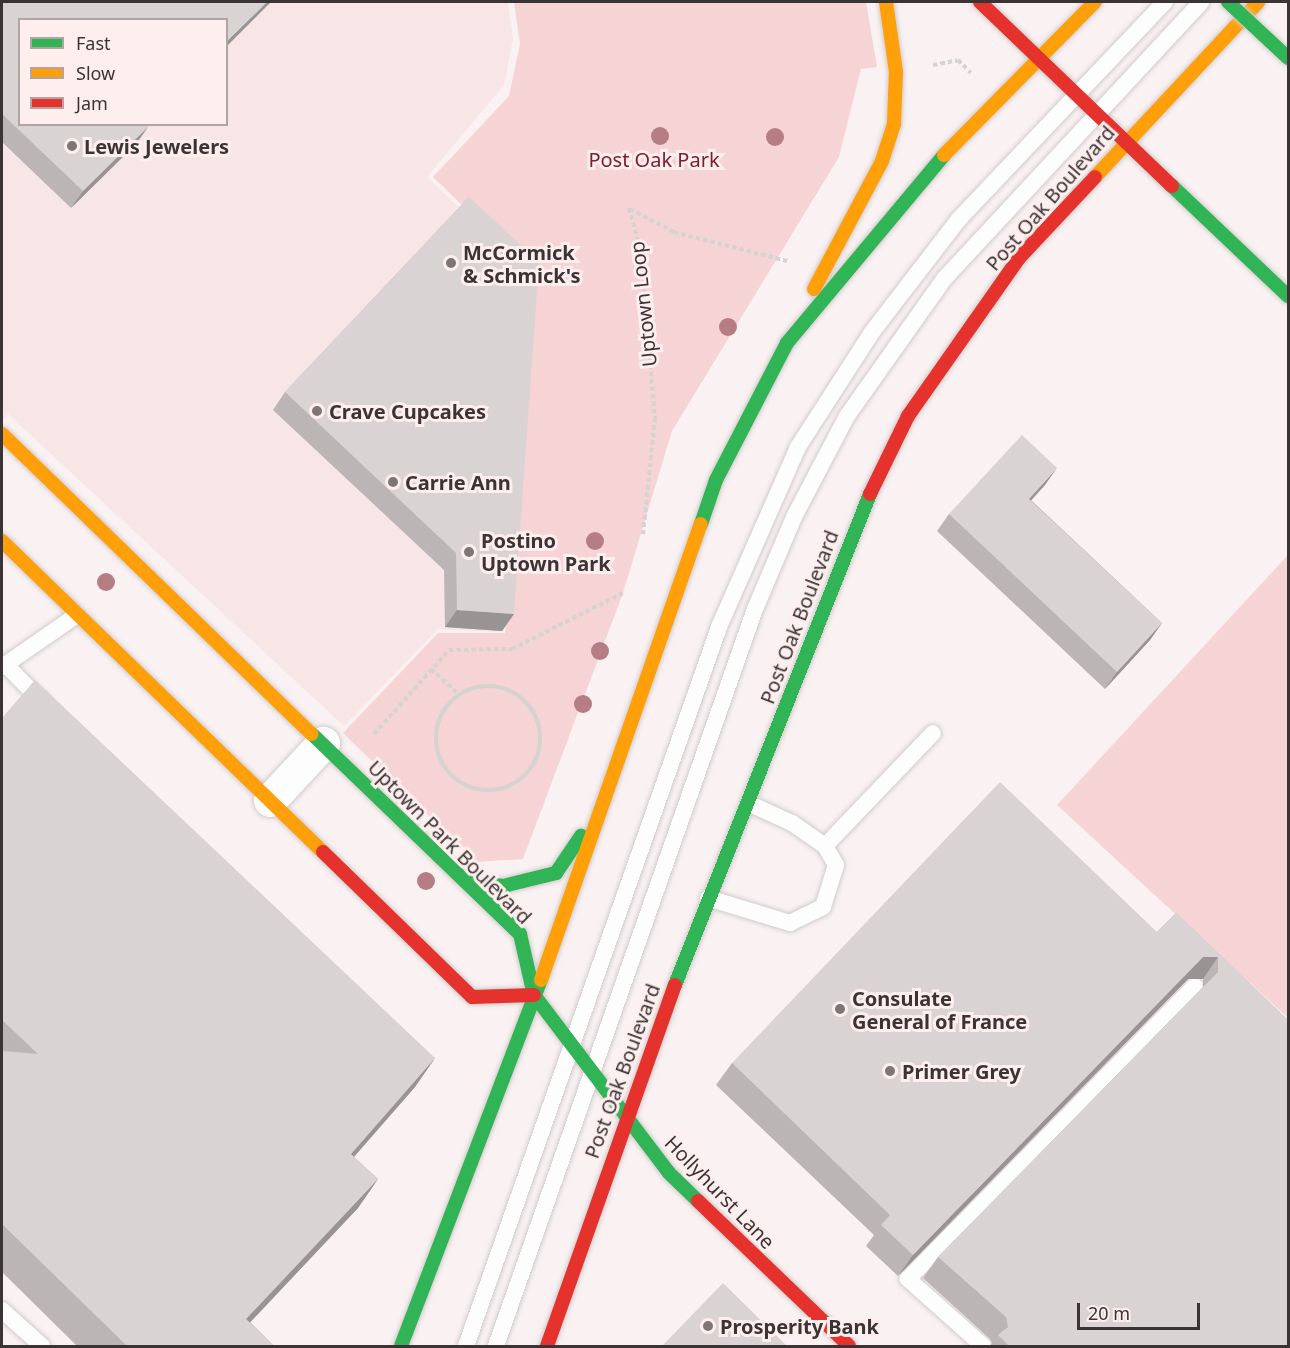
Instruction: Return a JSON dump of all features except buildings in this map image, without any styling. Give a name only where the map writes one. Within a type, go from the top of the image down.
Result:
[{"type":"main road","points":[[402,1347],[534,995],[716,480],[882,161],[894,123],[896,72],[886,2]]},
{"type":"main road","points":[[980,2],[1288,296]]},
{"type":"main road","points":[[786,343],[926,173],[1037,56],[1095,2]]},
{"type":"main road","points":[[1228,2],[1288,58]]},
{"type":"main road","name":"Post Oak Boulevard","points":[[547,1347],[627,1118],[708,898],[748,803],[863,508],[908,416],[1019,258],[1258,2]]},
{"type":"main road","name":"Uptown Park Boulevard","points":[[2,434],[520,934],[534,995]]},
{"type":"main road","points":[[2,541],[472,997],[534,995]]},
{"type":"main road","points":[[463,879],[503,886],[556,873],[598,810]]},
{"type":"main road","name":"Hollyhurst Lane","points":[[534,995],[669,1173],[849,1347]]},
{"type":"street","points":[[270,800],[322,743]]},
{"type":"lane","points":[[466,1347],[720,627],[798,447],[872,332],[959,219],[1076,93],[1165,2]]},
{"type":"lane","points":[[496,1347],[594,1074],[755,609],[794,517],[847,416],[894,342],[944,279],[1201,2]]},
{"type":"lane","points":[[53,714],[4,666],[77,615]]},
{"type":"lane","points":[[825,846],[933,733]]},
{"type":"lane","points":[[708,898],[790,923],[824,906],[836,865],[825,846],[802,829],[748,803]]},
{"type":"lane","points":[[983,1347],[908,1278],[1195,986]]},
{"type":"lane","points":[[2,1310],[42,1347]]},
{"type":"path","points":[[927,65],[958,60],[978,79]]},
{"type":"path","name":"Uptown Loop","points":[[643,534],[655,418],[640,252],[629,208],[674,232],[790,261]]},
{"type":"path","points":[[374,734],[449,650],[512,649],[623,593]]},
{"type":"path","points":[[430,669],[459,694]]},
{"type":"path","points":[[491,685],[507,689],[532,710],[540,741],[536,760],[511,786],[475,789],[445,769],[435,735],[447,704],[459,694],[491,685]]},
{"type":"shaded area","points":[[2,2],[508,2],[513,39],[504,85],[427,177],[530,275],[503,632],[438,629],[344,726],[8,414],[2,421]]},
{"type":"green space","name":"Post Oak Park","points":[[514,2],[866,2],[877,67],[861,69],[839,157],[672,431],[623,593],[523,859],[476,862],[343,733],[438,633],[505,633],[532,273],[433,177],[509,96],[520,44]]},
{"type":"green space","points":[[1288,555],[1288,1018],[1057,805]]},
{"type":"traffic: fast","points":[[1228,2],[1288,58]]},
{"type":"traffic: fast","points":[[701,524],[716,480],[787,343],[944,155]]},
{"type":"traffic: fast","points":[[1172,186],[1288,296]]},
{"type":"traffic: fast","points":[[675,985],[870,494]]},
{"type":"traffic: fast","points":[[312,734],[520,934],[534,995],[669,1173],[698,1201]]},
{"type":"traffic: fast","points":[[463,879],[503,886],[556,873],[581,836]]},
{"type":"traffic: fast","points":[[401,1346],[541,980]]},
{"type":"traffic: slow","points":[[814,289],[882,161],[894,123],[896,72],[886,2]]},
{"type":"traffic: slow","points":[[944,155],[1095,2]]},
{"type":"traffic: slow","points":[[1095,177],[1258,2]]},
{"type":"traffic: slow","points":[[2,434],[312,734]]},
{"type":"traffic: slow","points":[[541,980],[701,524]]},
{"type":"traffic: slow","points":[[2,541],[323,852]]},
{"type":"traffic: jam","points":[[980,2],[1172,186]]},
{"type":"traffic: jam","points":[[870,494],[908,416],[1019,258],[1095,177]]},
{"type":"traffic: jam","points":[[323,852],[472,997],[534,995]]},
{"type":"traffic: jam","points":[[547,1346],[675,985]]},
{"type":"traffic: jam","points":[[698,1201],[849,1346]]},
{"type":"place","name":"Lewis Jewelers","points":[[72,146]]},
{"type":"place","name":"McCormick & Schmick's","points":[[451,263]]},
{"type":"place","name":"Crave Cupcakes","points":[[317,411]]},
{"type":"place","name":"Carrie Ann","points":[[393,482]]},
{"type":"place","name":"Postino Uptown Park","points":[[469,552]]},
{"type":"place","name":"Consulate General of France","points":[[840,1009]]},
{"type":"place","name":"Primer Grey","points":[[890,1071]]},
{"type":"place","name":"Prosperity Bank","points":[[708,1326]]}]
